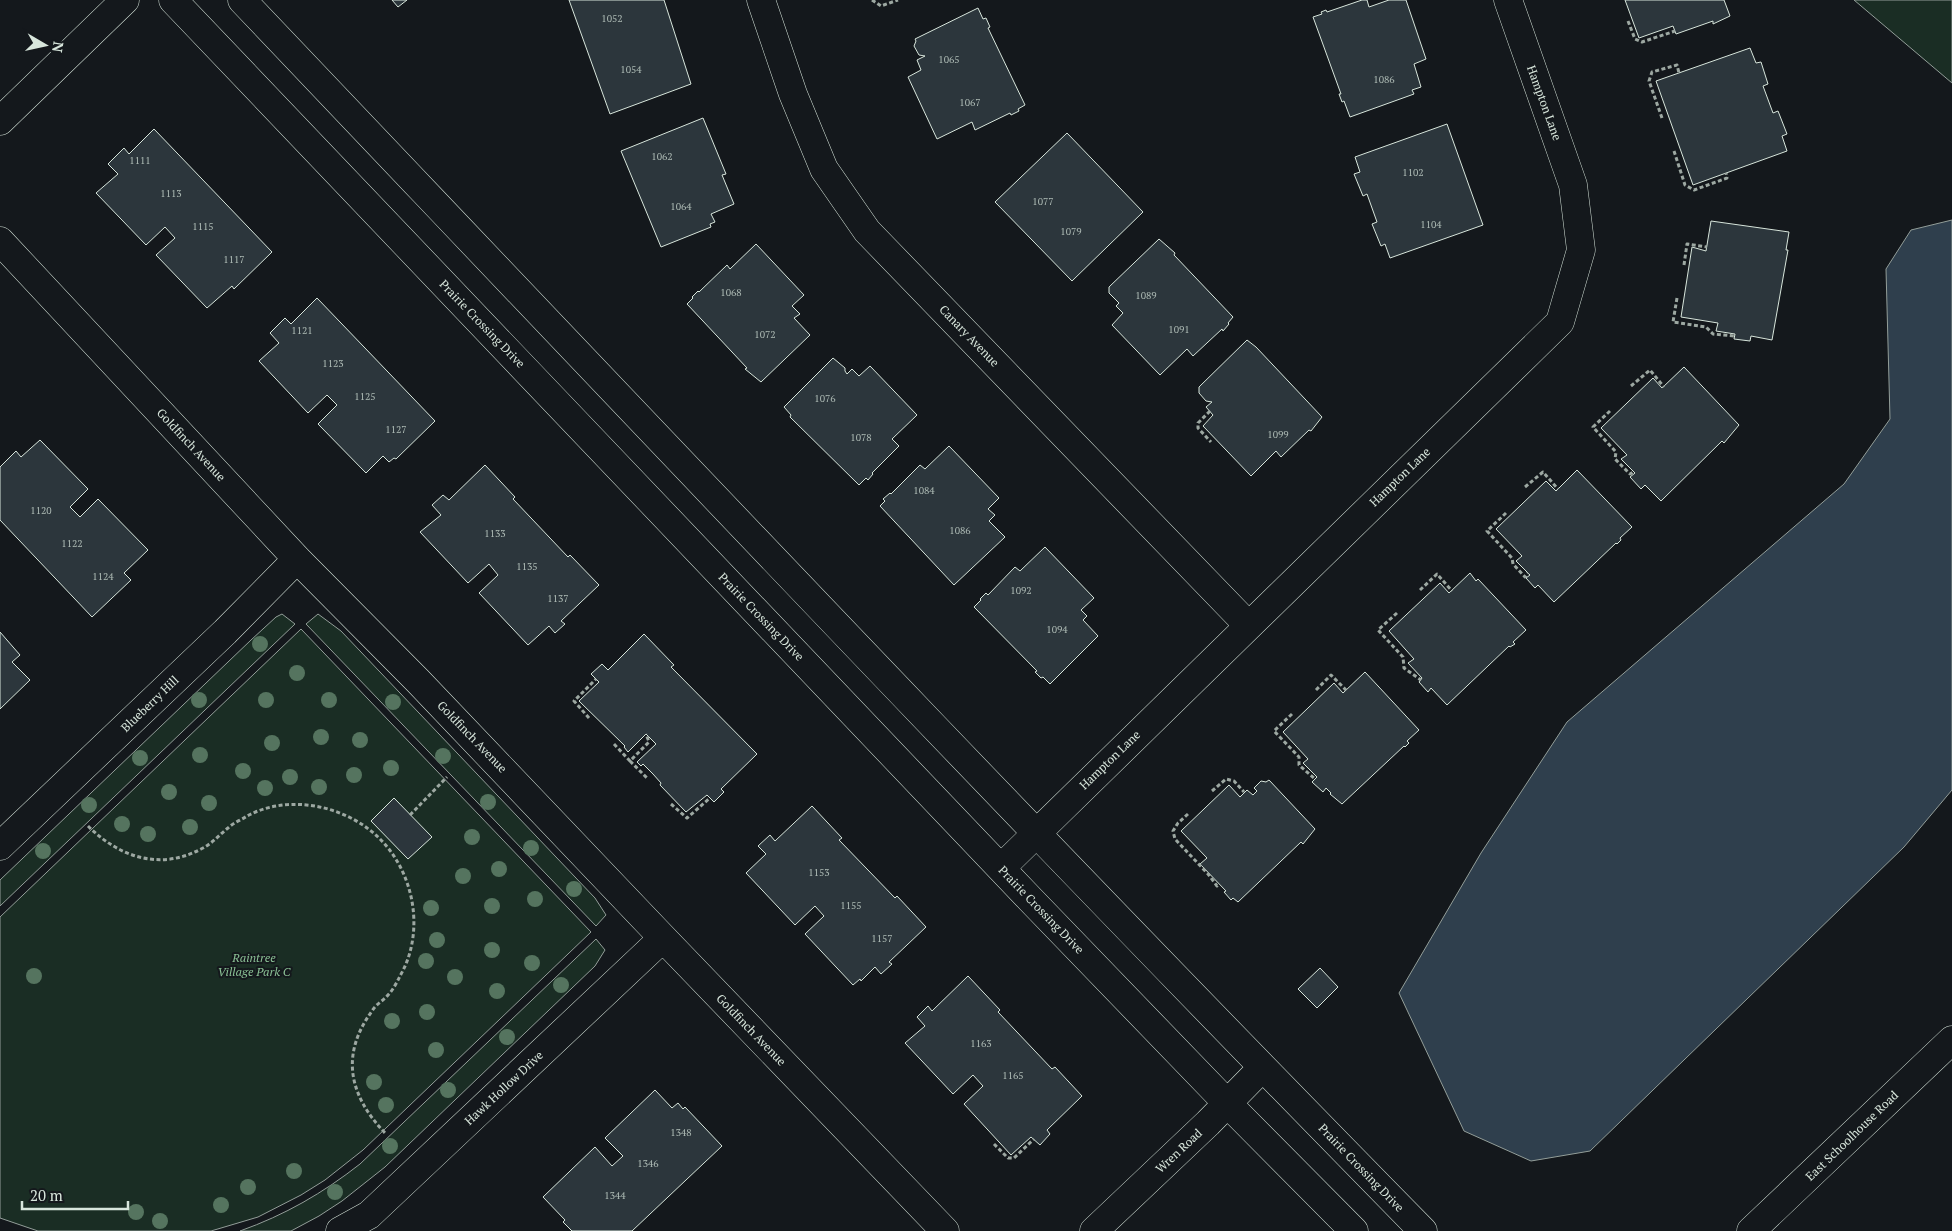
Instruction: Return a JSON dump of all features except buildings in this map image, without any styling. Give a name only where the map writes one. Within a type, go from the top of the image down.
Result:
[{"type":"street","points":[[0,122],[125,0]]},
{"type":"street","name":"Prairie Crossing Drive","points":[[173,0],[1000,868],[1227,1103],[1354,1231]]},
{"type":"street","name":"Prairie Crossing Drive","points":[[242,0],[1262,1068],[1422,1231]]},
{"type":"street","name":"Canary Avenue","points":[[761,0],[793,94],[824,169],[867,231],[1248,625]]},
{"type":"street","name":"Hampton Lane","points":[[1000,868],[1560,322],[1581,250],[1573,186],[1508,0]]},
{"type":"street","name":"Goldfinch Avenue","points":[[0,241],[297,559],[418,681],[662,938],[945,1231]]},
{"type":"street","name":"Blueberry Hill","points":[[0,846],[225,632],[297,559]]},
{"type":"street","name":"Hawk Hollow Drive","points":[[340,1231],[369,1215],[662,938]]},
{"type":"street","name":"East Schoolhouse Road","points":[[1751,1231],[1952,1040]]},
{"type":"street","name":"Wren Road","points":[[1094,1231],[1208,1123],[1262,1068]]},
{"type":"path","points":[[872,0],[881,6],[898,0]]},
{"type":"path","points":[[1628,21],[1634,39],[1642,42],[1675,31]]},
{"type":"path","points":[[1662,118],[1649,80],[1652,72],[1677,65],[1679,73]]},
{"type":"path","points":[[1674,151],[1685,185],[1694,190],[1727,178],[1726,173]]},
{"type":"path","points":[[1684,265],[1687,244],[1707,247]]},
{"type":"path","points":[[1677,298],[1673,322],[1706,327],[1713,334],[1734,336]]},
{"type":"path","points":[[1632,386],[1650,370],[1664,387]]},
{"type":"path","points":[[1610,411],[1593,427],[1616,452],[1615,460],[1630,474],[1633,472]]},
{"type":"path","points":[[1210,412],[1198,423],[1198,428],[1212,442]]},
{"type":"path","points":[[1525,487],[1543,472],[1558,489]]},
{"type":"path","points":[[1506,513],[1486,532],[1512,558],[1512,564],[1525,576],[1528,573]]},
{"type":"path","points":[[1420,590],[1437,574],[1452,590]]},
{"type":"path","points":[[1396,613],[1378,630],[1403,657],[1404,668],[1420,680]]},
{"type":"path","points":[[1316,690],[1330,675],[1346,690]]},
{"type":"path","points":[[589,718],[574,701],[596,679]]},
{"type":"path","points":[[1292,714],[1274,731],[1299,757],[1299,766],[1315,779]]},
{"type":"path","points":[[646,734],[649,742],[654,746]]},
{"type":"path","points":[[630,761],[649,742]]},
{"type":"path","points":[[614,744],[648,779]]},
{"type":"path","points":[[410,815],[447,777]]},
{"type":"path","points":[[1212,791],[1226,778],[1234,781],[1244,792]]},
{"type":"path","points":[[671,804],[687,818],[710,798]]},
{"type":"path","points":[[88,826],[115,848],[132,856],[168,859],[201,849],[229,827],[249,815],[271,807],[295,804],[319,806],[341,813],[362,824],[380,839],[395,858],[406,880],[413,903],[414,928],[410,952],[402,974],[389,995],[374,1008],[363,1024],[352,1062],[354,1082],[360,1101],[385,1132]]},
{"type":"path","points":[[1188,814],[1178,823],[1173,831],[1175,839],[1217,886],[1219,884]]},
{"type":"path","points":[[994,1144],[1008,1158],[1014,1158],[1034,1139]]},
{"type":"green space","points":[[1854,0],[1952,0],[1952,83]]},
{"type":"green space","points":[[282,614],[295,624],[0,906],[0,880],[251,640],[276,617]]},
{"type":"green space","points":[[318,614],[341,631],[595,898],[606,915],[596,926],[306,624]]},
{"type":"green space","name":"Raintree Village Park C","points":[[301,629],[591,932],[363,1150],[325,1180],[301,1195],[258,1217],[211,1231],[38,1231],[0,1218],[0,917]]},
{"type":"green space","points":[[596,939],[605,950],[595,966],[385,1167],[342,1201],[291,1231],[240,1231],[273,1218],[303,1202],[360,1164]]},
{"type":"water","points":[[1952,220],[1952,790],[1904,847],[1590,1151],[1531,1161],[1464,1131],[1399,993],[1481,853],[1567,722],[1844,484],[1890,419],[1886,269],[1911,230]]}]
